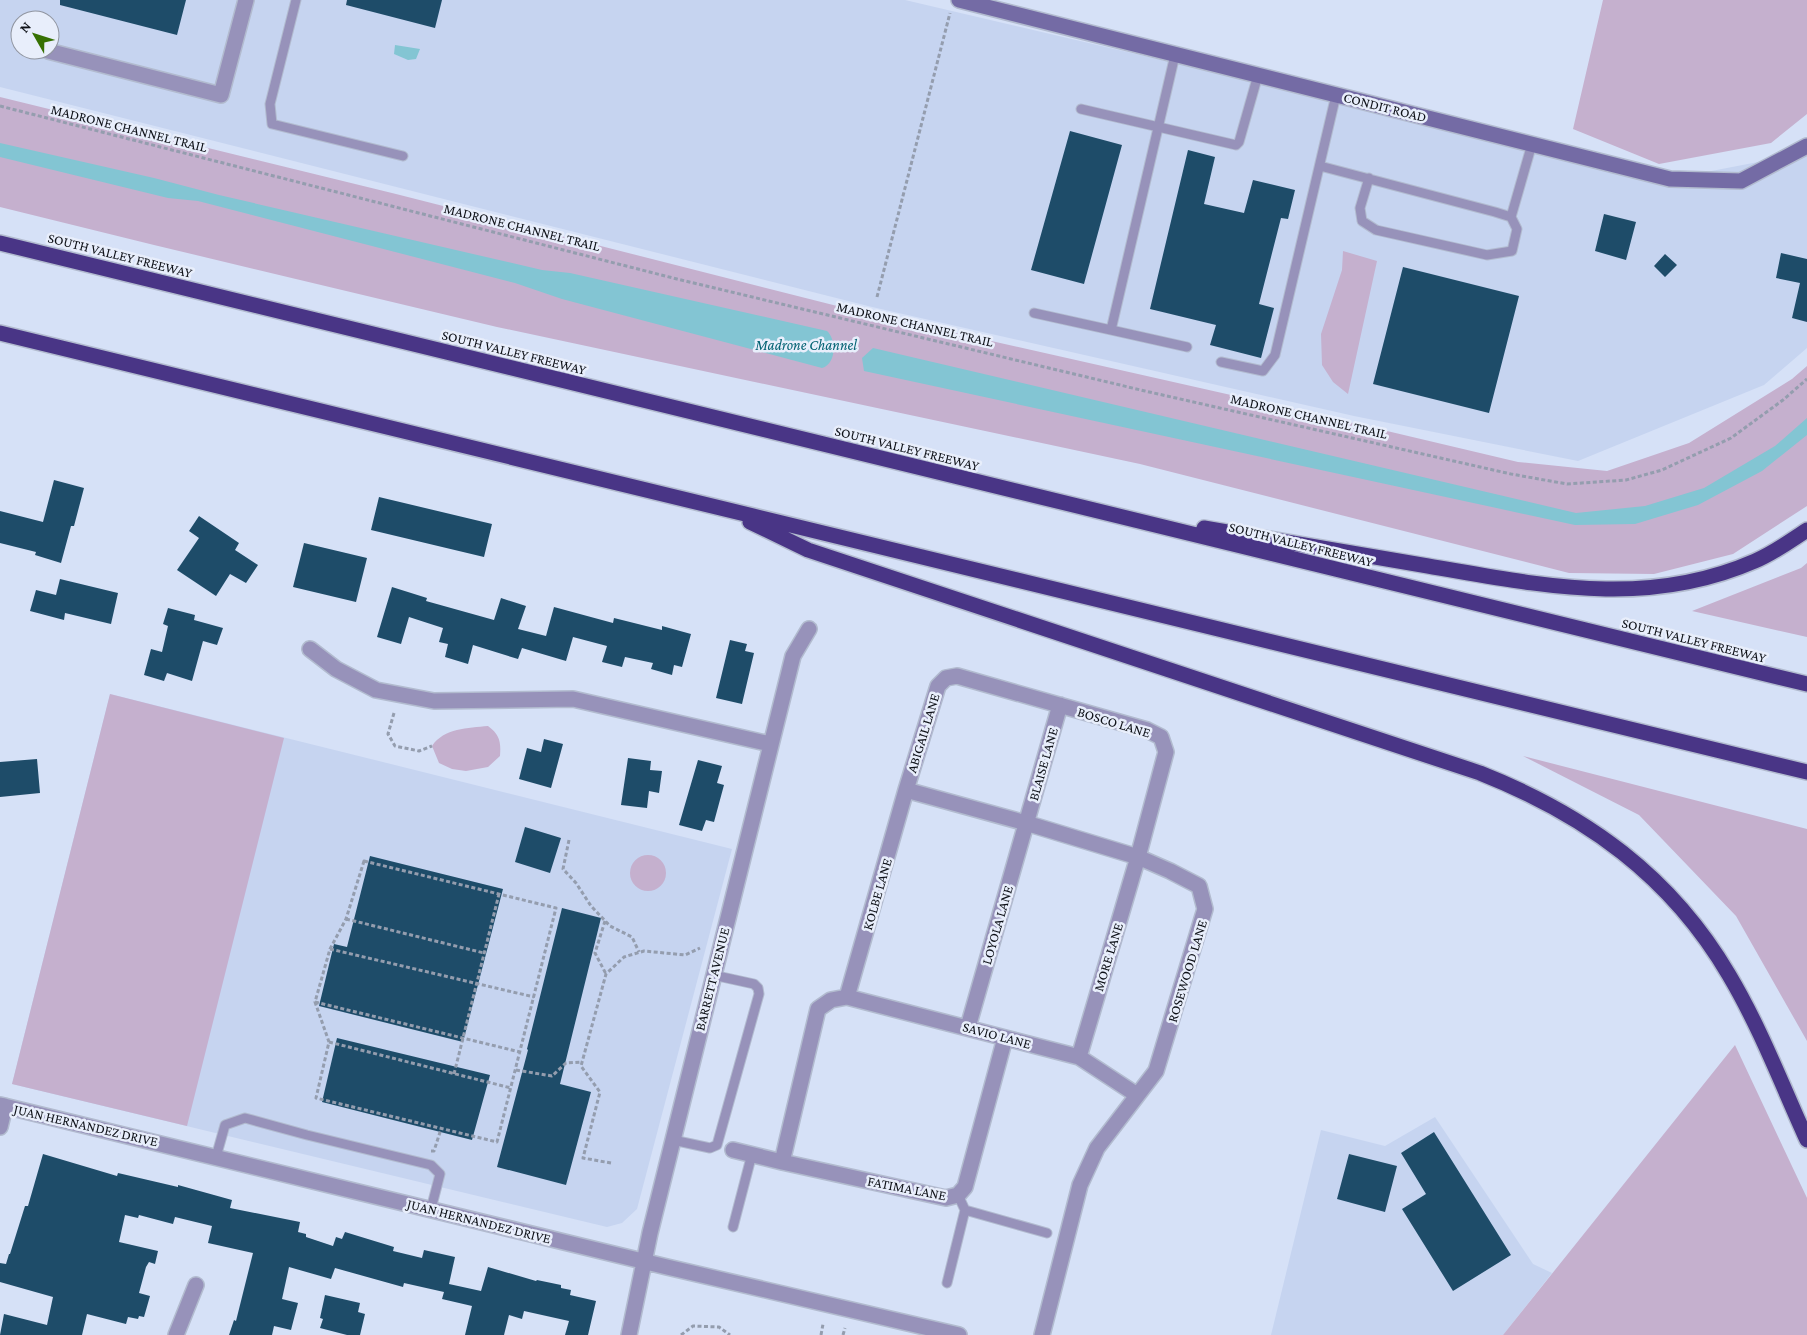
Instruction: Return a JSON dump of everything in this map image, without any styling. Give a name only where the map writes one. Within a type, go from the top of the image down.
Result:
[{"type":"highway","name":"SOUTH VALLEY FREEWAY","points":[[0,243],[1807,684]]},
{"type":"highway","points":[[0,332],[1807,772]]},
{"type":"highway","points":[[1078,507],[1521,581],[1583,589],[1615,590],[1646,588],[1706,579],[1757,560],[1784,546],[1807,530]]},
{"type":"highway","points":[[722,509],[808,550],[1480,773],[1564,811],[1614,845],[1635,862],[1676,903],[1715,952],[1744,1003],[1807,1140]]},
{"type":"street","points":[[60,54],[221,95],[246,0]]},
{"type":"street","name":"CONDIT ROAD","points":[[955,5],[1258,75],[1670,179],[1741,181],[1807,146]]},
{"type":"street","name":"BARRETT AVENUE","points":[[630,1335],[644,1261],[792,656],[809,629]]},
{"type":"street","points":[[310,649],[336,669],[376,690],[434,701],[573,699],[770,744]]},
{"type":"street","name":"BOSCO LANE","points":[[946,678],[957,676],[1147,730],[1161,737],[1166,752],[1138,858]]},
{"type":"street","name":"ABIGAIL LANE","points":[[906,790],[938,686],[946,678]]},
{"type":"street","name":"BLAISE LANE","points":[[1026,823],[1060,705]]},
{"type":"street","name":"ROSEWOOD LANE","points":[[906,790],[1026,823],[1138,858],[1170,871],[1199,886],[1205,909],[1156,1071],[1097,1148],[1080,1185],[1042,1335]]},
{"type":"street","name":"KOLBE LANE","points":[[847,997],[906,790]]},
{"type":"street","name":"LOYOLA LANE","points":[[968,1028],[1026,823]]},
{"type":"street","name":"MORE LANE","points":[[1078,1057],[1138,858]]},
{"type":"street","points":[[782,1162],[818,1009],[831,1000],[847,997]]},
{"type":"street","name":"SAVIO LANE","points":[[847,997],[1078,1057],[1137,1095]]},
{"type":"street","name":"FATIMA LANE","points":[[733,1150],[946,1198],[958,1195],[965,1187],[1005,1038]]},
{"type":"street","points":[[0,1127],[3,1106]]},
{"type":"street","name":"JUAN HERNANDEZ DRIVE","points":[[3,1106],[959,1335]]},
{"type":"street","points":[[176,1335],[196,1285]]},
{"type":"lane","points":[[296,0],[270,104],[272,124],[403,156]]},
{"type":"lane","points":[[1111,330],[1175,55]]},
{"type":"lane","points":[[1081,109],[1236,145],[1239,142],[1258,75]]},
{"type":"lane","points":[[1222,362],[1263,371],[1275,355],[1336,95]]},
{"type":"lane","points":[[1510,218],[1532,144]]},
{"type":"lane","points":[[1320,166],[1369,178],[1495,212],[1510,218],[1517,229],[1512,251],[1487,255],[1376,230],[1362,221],[1360,208],[1369,178]]},
{"type":"lane","points":[[1034,313],[1187,347]]},
{"type":"lane","points":[[673,1140],[710,1148],[717,1145],[759,994],[758,988],[754,984],[713,975]]},
{"type":"lane","points":[[216,1157],[225,1126],[245,1118],[431,1165],[440,1174],[431,1209]]},
{"type":"lane","points":[[733,1227],[752,1154]]},
{"type":"lane","points":[[947,1283],[965,1210],[958,1195]]},
{"type":"lane","points":[[965,1210],[1047,1233]]},
{"type":"path","points":[[877,297],[955,5]]},
{"type":"path","name":"MADRONE CHANNEL TRAIL","points":[[0,106],[696,284],[1145,391],[1512,474],[1568,484],[1626,480],[1662,470],[1731,438],[1783,400],[1807,379]]},
{"type":"path","points":[[394,713],[388,734],[395,746],[419,751],[432,746]]},
{"type":"path","points":[[569,840],[563,869],[576,883],[591,906],[610,926],[632,937],[639,952]]},
{"type":"path","points":[[364,861],[499,894],[556,908],[497,1142],[316,1098],[329,1042],[315,1002],[330,949],[346,919],[364,861]]},
{"type":"path","points":[[454,1074],[499,894]]},
{"type":"path","points":[[346,919],[484,953]]},
{"type":"path","points":[[605,921],[596,954],[606,974]]},
{"type":"path","points":[[611,1163],[583,1158],[600,1092],[581,1066],[606,974],[624,958],[639,952],[685,954],[700,948]]},
{"type":"path","points":[[330,949],[534,997]]},
{"type":"path","points":[[315,1002],[520,1052]]},
{"type":"path","points":[[329,1042],[511,1088]]},
{"type":"path","points":[[516,1070],[552,1076],[566,1063],[582,1062]]},
{"type":"path","points":[[821,1335],[823,1324]]},
{"type":"path","points":[[681,1335],[693,1326],[719,1327],[730,1335]]},
{"type":"path","points":[[843,1335],[845,1328]]},
{"type":"shaded area","points":[[0,0],[905,0],[1670,179],[1789,156],[1807,142],[1807,348],[1764,385],[1578,461],[1354,416],[872,307],[0,87]]},
{"type":"shaded area","points":[[1603,0],[1807,0],[1807,114],[1771,143],[1659,164],[1573,129]]},
{"type":"shaded area","points":[[0,97],[396,194],[845,308],[1311,413],[1518,462],[1607,471],[1689,443],[1792,379],[1807,366],[1807,506],[1733,554],[1654,574],[1569,573],[1140,464],[497,327],[0,207]]},
{"type":"shaded area","points":[[1343,251],[1377,261],[1348,394],[1333,382],[1322,365],[1321,334],[1342,270]]},
{"type":"shaded area","points":[[1807,563],[1807,637],[1692,611],[1801,568]]},
{"type":"shaded area","points":[[110,694],[732,849],[637,1209],[622,1223],[607,1227],[12,1084]]},
{"type":"shaded area","points":[[110,694],[284,738],[187,1126],[12,1084]]},
{"type":"shaded area","points":[[488,726],[497,736],[500,743],[500,756],[488,767],[466,771],[452,769],[439,763],[432,746],[437,740],[457,730]]},
{"type":"shaded area","points":[[1523,756],[1807,829],[1807,1041],[1736,916],[1639,815]]},
{"type":"shaded area","points":[[648,855],[655,856],[661,860],[665,866],[665,880],[661,886],[655,890],[648,891],[641,890],[635,886],[631,880],[630,873],[631,866],[635,860],[641,856]]},
{"type":"shaded area","points":[[1735,1045],[1807,1198],[1807,1335],[1503,1335]]},
{"type":"shaded area","points":[[1435,1117],[1533,1264],[1552,1273],[1503,1335],[1271,1335],[1321,1130],[1385,1146]]},
{"type":"water","points":[[395,45],[420,49],[416,59],[408,60],[394,54]]},
{"type":"water","name":"Madrone Channel","points":[[0,143],[542,270],[570,273],[827,331],[832,340],[834,351],[830,362],[822,368],[562,299],[515,283],[198,201],[168,198],[0,157]]},
{"type":"water","name":"Madrone Channel","points":[[873,348],[1576,513],[1645,506],[1704,488],[1775,446],[1807,418],[1807,435],[1762,471],[1698,505],[1635,524],[1575,525],[864,371],[862,358]]},
{"type":"building","points":[[60,0],[186,0],[177,35],[60,5]]},
{"type":"building","points":[[347,0],[442,0],[435,28],[346,5]]},
{"type":"building","points":[[1070,131],[1122,145],[1084,284],[1031,270]]},
{"type":"building","points":[[1188,150],[1215,157],[1204,204],[1244,213],[1253,180],[1295,190],[1288,219],[1281,218],[1259,304],[1274,308],[1261,358],[1210,345],[1216,325],[1150,309]]},
{"type":"building","points":[[1604,214],[1636,222],[1626,260],[1595,251]]},
{"type":"building","points":[[1781,253],[1807,259],[1807,322],[1792,318],[1800,283],[1776,278]]},
{"type":"building","points":[[1665,254],[1677,265],[1665,277],[1654,266]]},
{"type":"building","points":[[1403,267],[1519,296],[1489,413],[1373,384]]},
{"type":"building","points":[[54,480],[84,488],[74,526],[71,526],[61,563],[35,555],[36,552],[0,543],[0,511],[43,522]]},
{"type":"building","points":[[379,497],[492,524],[484,557],[371,530]]},
{"type":"building","points":[[199,516],[239,543],[235,550],[258,565],[246,583],[230,574],[216,596],[177,570],[199,538],[189,531]]},
{"type":"building","points":[[304,543],[367,558],[356,602],[293,587]]},
{"type":"building","points":[[60,579],[118,593],[111,624],[65,613],[64,620],[30,611],[36,590],[56,595]]},
{"type":"building","points":[[392,587],[427,598],[426,601],[494,620],[501,598],[526,606],[518,629],[546,636],[554,607],[613,623],[614,618],[662,630],[662,626],[691,634],[682,667],[674,665],[672,675],[651,669],[653,663],[625,657],[622,667],[602,662],[607,646],[573,637],[566,661],[522,648],[518,659],[473,645],[468,664],[445,657],[448,644],[439,642],[443,628],[409,617],[401,644],[377,637]]},
{"type":"building","points":[[168,608],[195,615],[194,620],[223,628],[217,645],[203,641],[192,681],[167,673],[164,681],[144,675],[151,649],[162,652],[168,626],[163,624]]},
{"type":"building","points":[[730,640],[747,644],[745,651],[754,653],[742,704],[716,698]]},
{"type":"building","points":[[544,739],[563,744],[551,788],[519,779],[527,748],[541,752]]},
{"type":"building","points":[[628,758],[651,761],[650,770],[662,771],[659,793],[649,791],[647,808],[621,805]]},
{"type":"building","points":[[37,759],[40,793],[0,797],[0,762]]},
{"type":"building","points":[[698,760],[722,766],[717,783],[724,785],[714,822],[706,820],[702,831],[679,825]]},
{"type":"building","points":[[525,827],[561,838],[550,873],[515,862]]},
{"type":"building","points":[[370,856],[503,889],[463,1042],[319,1006],[334,944],[347,947]]},
{"type":"building","points":[[562,908],[601,918],[560,1084],[591,1092],[566,1185],[497,1167],[528,1050]]},
{"type":"building","points":[[337,1038],[490,1075],[472,1140],[322,1102]]},
{"type":"building","points":[[1434,1132],[1511,1255],[1453,1291],[1402,1209],[1426,1194],[1401,1153]]},
{"type":"building","points":[[43,1154],[117,1176],[118,1173],[178,1187],[178,1185],[232,1200],[230,1208],[300,1222],[298,1232],[306,1234],[306,1237],[333,1246],[336,1237],[342,1239],[345,1232],[394,1247],[393,1251],[422,1258],[424,1250],[455,1257],[449,1284],[481,1291],[488,1267],[536,1281],[561,1285],[561,1288],[571,1290],[570,1295],[596,1301],[588,1335],[565,1335],[569,1321],[524,1311],[522,1319],[509,1315],[504,1335],[465,1335],[472,1306],[442,1299],[444,1292],[404,1283],[403,1287],[335,1268],[331,1279],[289,1267],[282,1299],[298,1303],[291,1330],[274,1326],[272,1335],[229,1335],[234,1320],[236,1321],[253,1253],[208,1243],[212,1226],[175,1217],[173,1224],[139,1215],[138,1218],[125,1215],[119,1242],[158,1251],[155,1264],[149,1262],[146,1267],[139,1293],[150,1296],[144,1317],[139,1316],[138,1319],[128,1317],[126,1324],[87,1314],[82,1335],[0,1335],[4,1314],[47,1325],[53,1297],[0,1282],[0,1263],[6,1264],[10,1254],[25,1206],[28,1206]]},
{"type":"building","points":[[1349,1154],[1397,1166],[1385,1212],[1337,1199]]},
{"type":"building","points":[[325,1295],[360,1303],[358,1312],[365,1314],[360,1335],[347,1335],[320,1328],[323,1319],[320,1318]]}]
